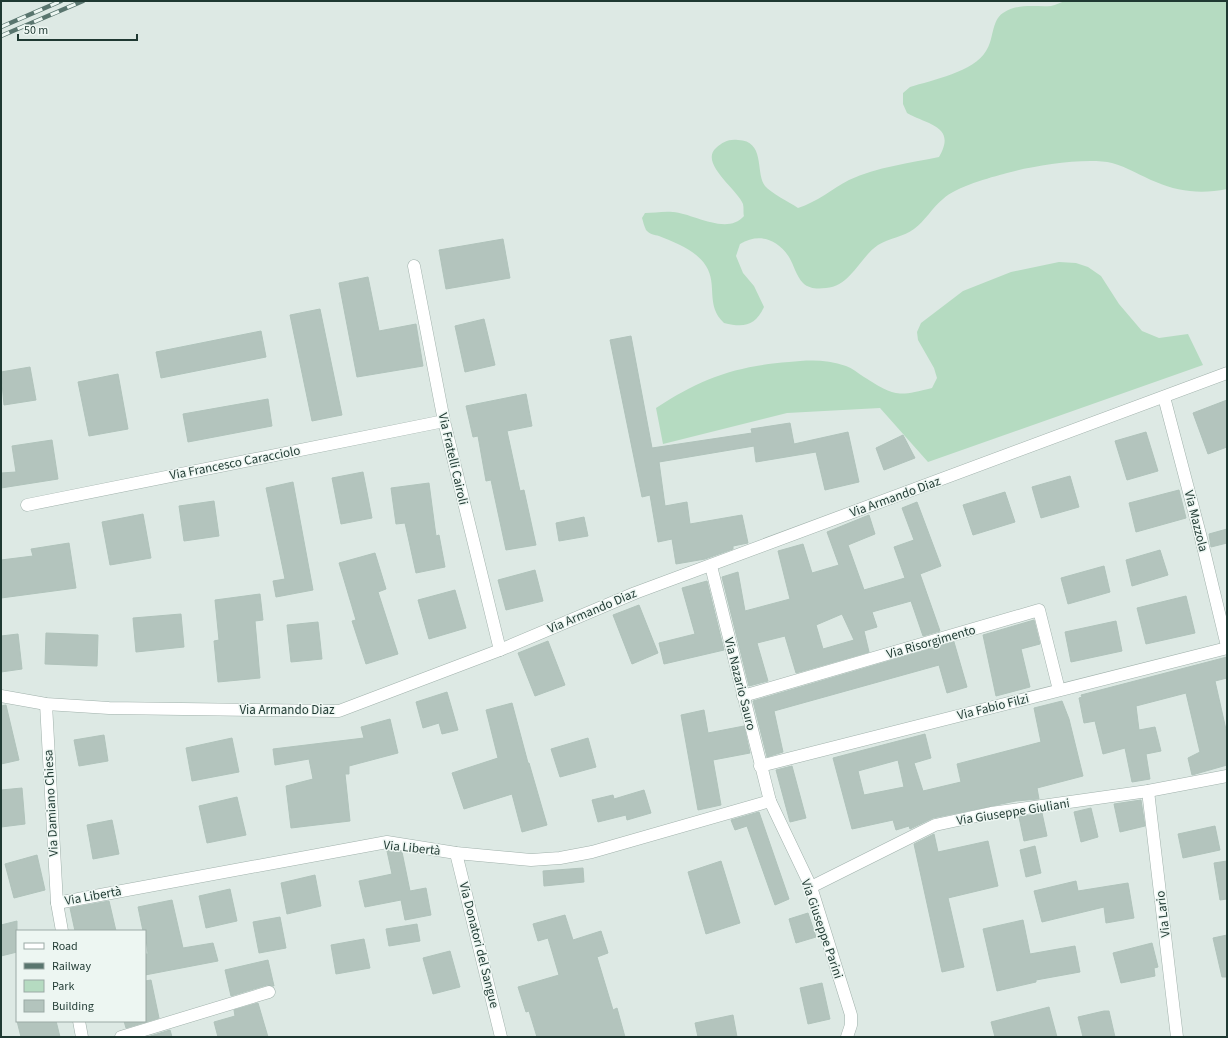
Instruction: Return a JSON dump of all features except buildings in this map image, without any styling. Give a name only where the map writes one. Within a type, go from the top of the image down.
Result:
[{"type":"street","name":"Via Fratelli Cairoli","points":[[414,266],[444,421],[500,650]]},
{"type":"street","name":"Via Armando Diaz","points":[[1,696],[46,704],[109,708],[339,711],[500,650],[634,593],[711,566],[1227,373]]},
{"type":"street","name":"Via Mazzola","points":[[1164,397],[1200,534],[1227,647]]},
{"type":"street","name":"Via Francesco Caracciolo","points":[[27,505],[444,421]]},
{"type":"street","name":"Via Nazario Sauro","points":[[711,566],[770,801]]},
{"type":"street","name":"Via Risorgimento","points":[[743,696],[1039,610],[1059,690]]},
{"type":"street","name":"Via Fabio Filzi","points":[[760,766],[1227,647]]},
{"type":"street","name":"Via Damiano Chiesa","points":[[46,704],[57,903]]},
{"type":"street","name":"Via Giuseppe Giuliani","points":[[811,887],[935,825],[990,813],[1148,791],[1227,776]]},
{"type":"street","name":"Via Lario","points":[[1148,791],[1178,1037]]},
{"type":"street","name":"Via Libertà","points":[[62,930],[57,903],[387,842],[456,853],[531,860],[560,858],[592,852],[770,801]]},
{"type":"street","name":"Via Giuseppe Parini","points":[[770,801],[811,887],[851,1014],[851,1025],[847,1037]]},
{"type":"street","name":"Via Donatori del Sangue","points":[[456,853],[501,1037]]},
{"type":"street","points":[[121,1037],[269,992]]},
{"type":"street","points":[[79,1022],[82,1037]]},
{"type":"green space","points":[[1066,1],[1227,1],[1227,189],[1200,192],[1173,188],[1156,182],[1129,169],[1101,161],[1059,163],[1018,170],[991,177],[949,194],[914,229],[878,245],[871,250],[842,282],[835,286],[826,288],[814,288],[803,283],[789,257],[779,245],[767,239],[754,239],[740,244],[736,256],[743,273],[754,286],[764,307],[753,322],[743,325],[731,325],[724,323],[718,316],[713,302],[709,273],[702,260],[679,244],[646,230],[642,218],[645,213],[681,213],[719,224],[737,222],[744,216],[743,204],[740,198],[721,176],[712,161],[712,154],[716,148],[728,141],[738,140],[747,142],[753,146],[758,158],[760,173],[765,186],[798,208],[812,202],[849,180],[871,172],[939,157],[944,147],[945,139],[942,133],[938,128],[931,124],[907,113],[903,104],[903,93],[910,87],[962,70],[980,58],[989,47],[996,21],[1003,13],[1014,8],[1026,6],[1051,6]]},
{"type":"green space","points":[[1059,262],[1076,263],[1088,267],[1101,276],[1119,304],[1142,331],[1159,338],[1188,334],[1203,365],[928,462],[880,408],[787,413],[663,444],[656,408],[703,382],[752,367],[796,361],[824,361],[853,369],[882,388],[896,393],[911,393],[932,388],[937,378],[934,368],[918,340],[917,332],[921,323],[963,291],[1011,272]]},
{"type":"railway","points":[[1,27],[61,1]]},
{"type":"railway","points":[[1,36],[83,1]]}]
